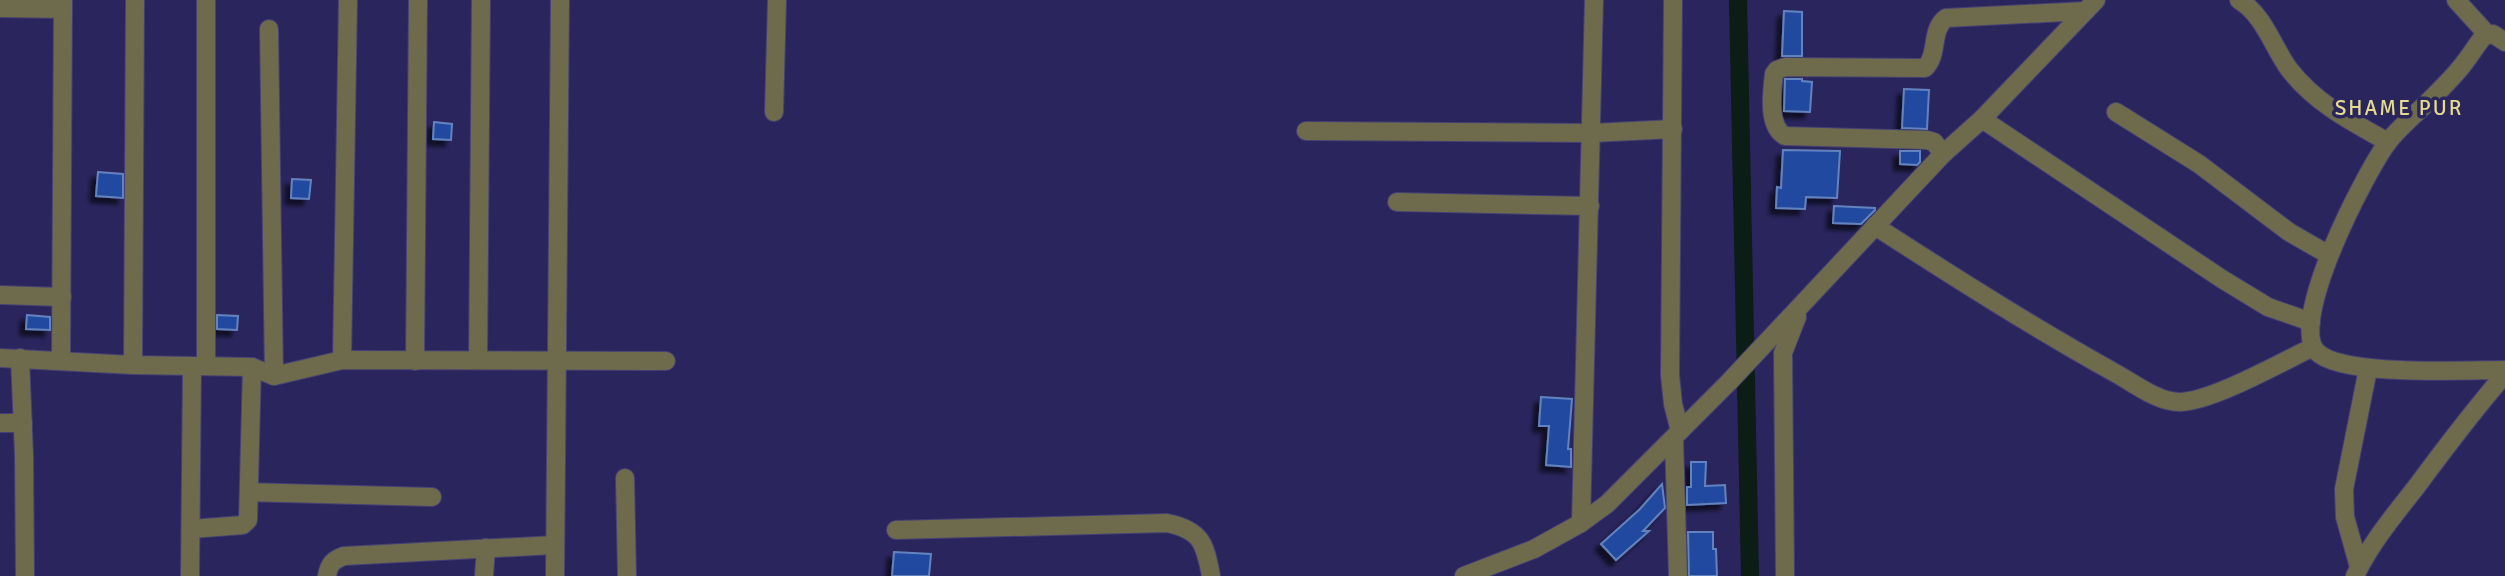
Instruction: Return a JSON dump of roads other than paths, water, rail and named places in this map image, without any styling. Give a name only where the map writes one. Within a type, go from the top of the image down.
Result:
[{"type":"street","points":[[133,365],[135,0]]},
{"type":"street","points":[[191,576],[199,366],[206,0]]},
{"type":"street","points":[[342,360],[348,0]]},
{"type":"street","points":[[415,361],[418,0]]},
{"type":"street","points":[[478,360],[481,0]]},
{"type":"street","points":[[555,576],[560,0]]},
{"type":"street","points":[[774,112],[777,0]]},
{"type":"street","points":[[1581,523],[1594,0]]},
{"type":"street","points":[[1673,0],[1670,375],[1677,435],[1678,576]]},
{"type":"street","points":[[2239,0],[2254,12],[2288,68],[2300,82],[2331,109],[2388,142]]},
{"type":"street","points":[[2455,0],[2487,34],[2493,34],[2505,42]]},
{"type":"street","points":[[0,8],[63,5],[61,360]]},
{"type":"street","points":[[1474,574],[1534,549],[1581,523],[1607,504],[1729,382],[1943,154],[1982,119],[2090,6]]},
{"type":"street","points":[[1943,154],[1934,142],[1927,140],[1785,136],[1776,130],[1773,117],[1774,79],[1777,70],[1785,67],[1926,68],[1931,62],[1939,24],[1946,18],[2090,6]]},
{"type":"street","points":[[270,29],[274,376]]},
{"type":"street","points":[[2487,34],[2438,93],[2388,142],[2359,189],[2329,255],[2311,322],[2313,347],[2331,361],[2368,369],[2505,372]]},
{"type":"street","points":[[2116,111],[2199,163],[2289,232],[2329,255]]},
{"type":"street","points":[[1982,119],[2245,293],[2279,312],[2311,322]]},
{"type":"street","points":[[1306,131],[1592,133],[1673,129]]},
{"type":"street","points":[[1397,202],[1590,206]]},
{"type":"street","points":[[1875,226],[1995,304],[2090,360],[2168,400],[2179,402],[2197,399],[2313,347]]},
{"type":"street","points":[[0,295],[62,297]]},
{"type":"street","points":[[1785,576],[1783,353],[1805,302]]},
{"type":"street","points":[[0,358],[133,365],[252,367],[274,376],[342,360],[666,362]]},
{"type":"street","points":[[20,358],[24,576]]},
{"type":"street","points":[[191,530],[243,525],[248,520],[252,367]]},
{"type":"street","points":[[2357,571],[2345,517],[2344,488],[2368,369]]},
{"type":"street","points":[[2357,571],[2446,446],[2505,372]]},
{"type":"street","points":[[0,423],[23,423]]},
{"type":"street","points":[[625,478],[627,576]]},
{"type":"street","points":[[249,492],[432,497]]},
{"type":"street","points":[[895,530],[1167,523],[1188,527],[1200,539],[1211,576]]},
{"type":"street","points":[[327,576],[334,560],[344,556],[555,545]]},
{"type":"street","points":[[484,576],[485,548]]},
{"type":"waterway","points":[[1738,0],[1750,576]]},
{"type":"district","name":"SHAME PUR","points":[[2399,108]]}]
